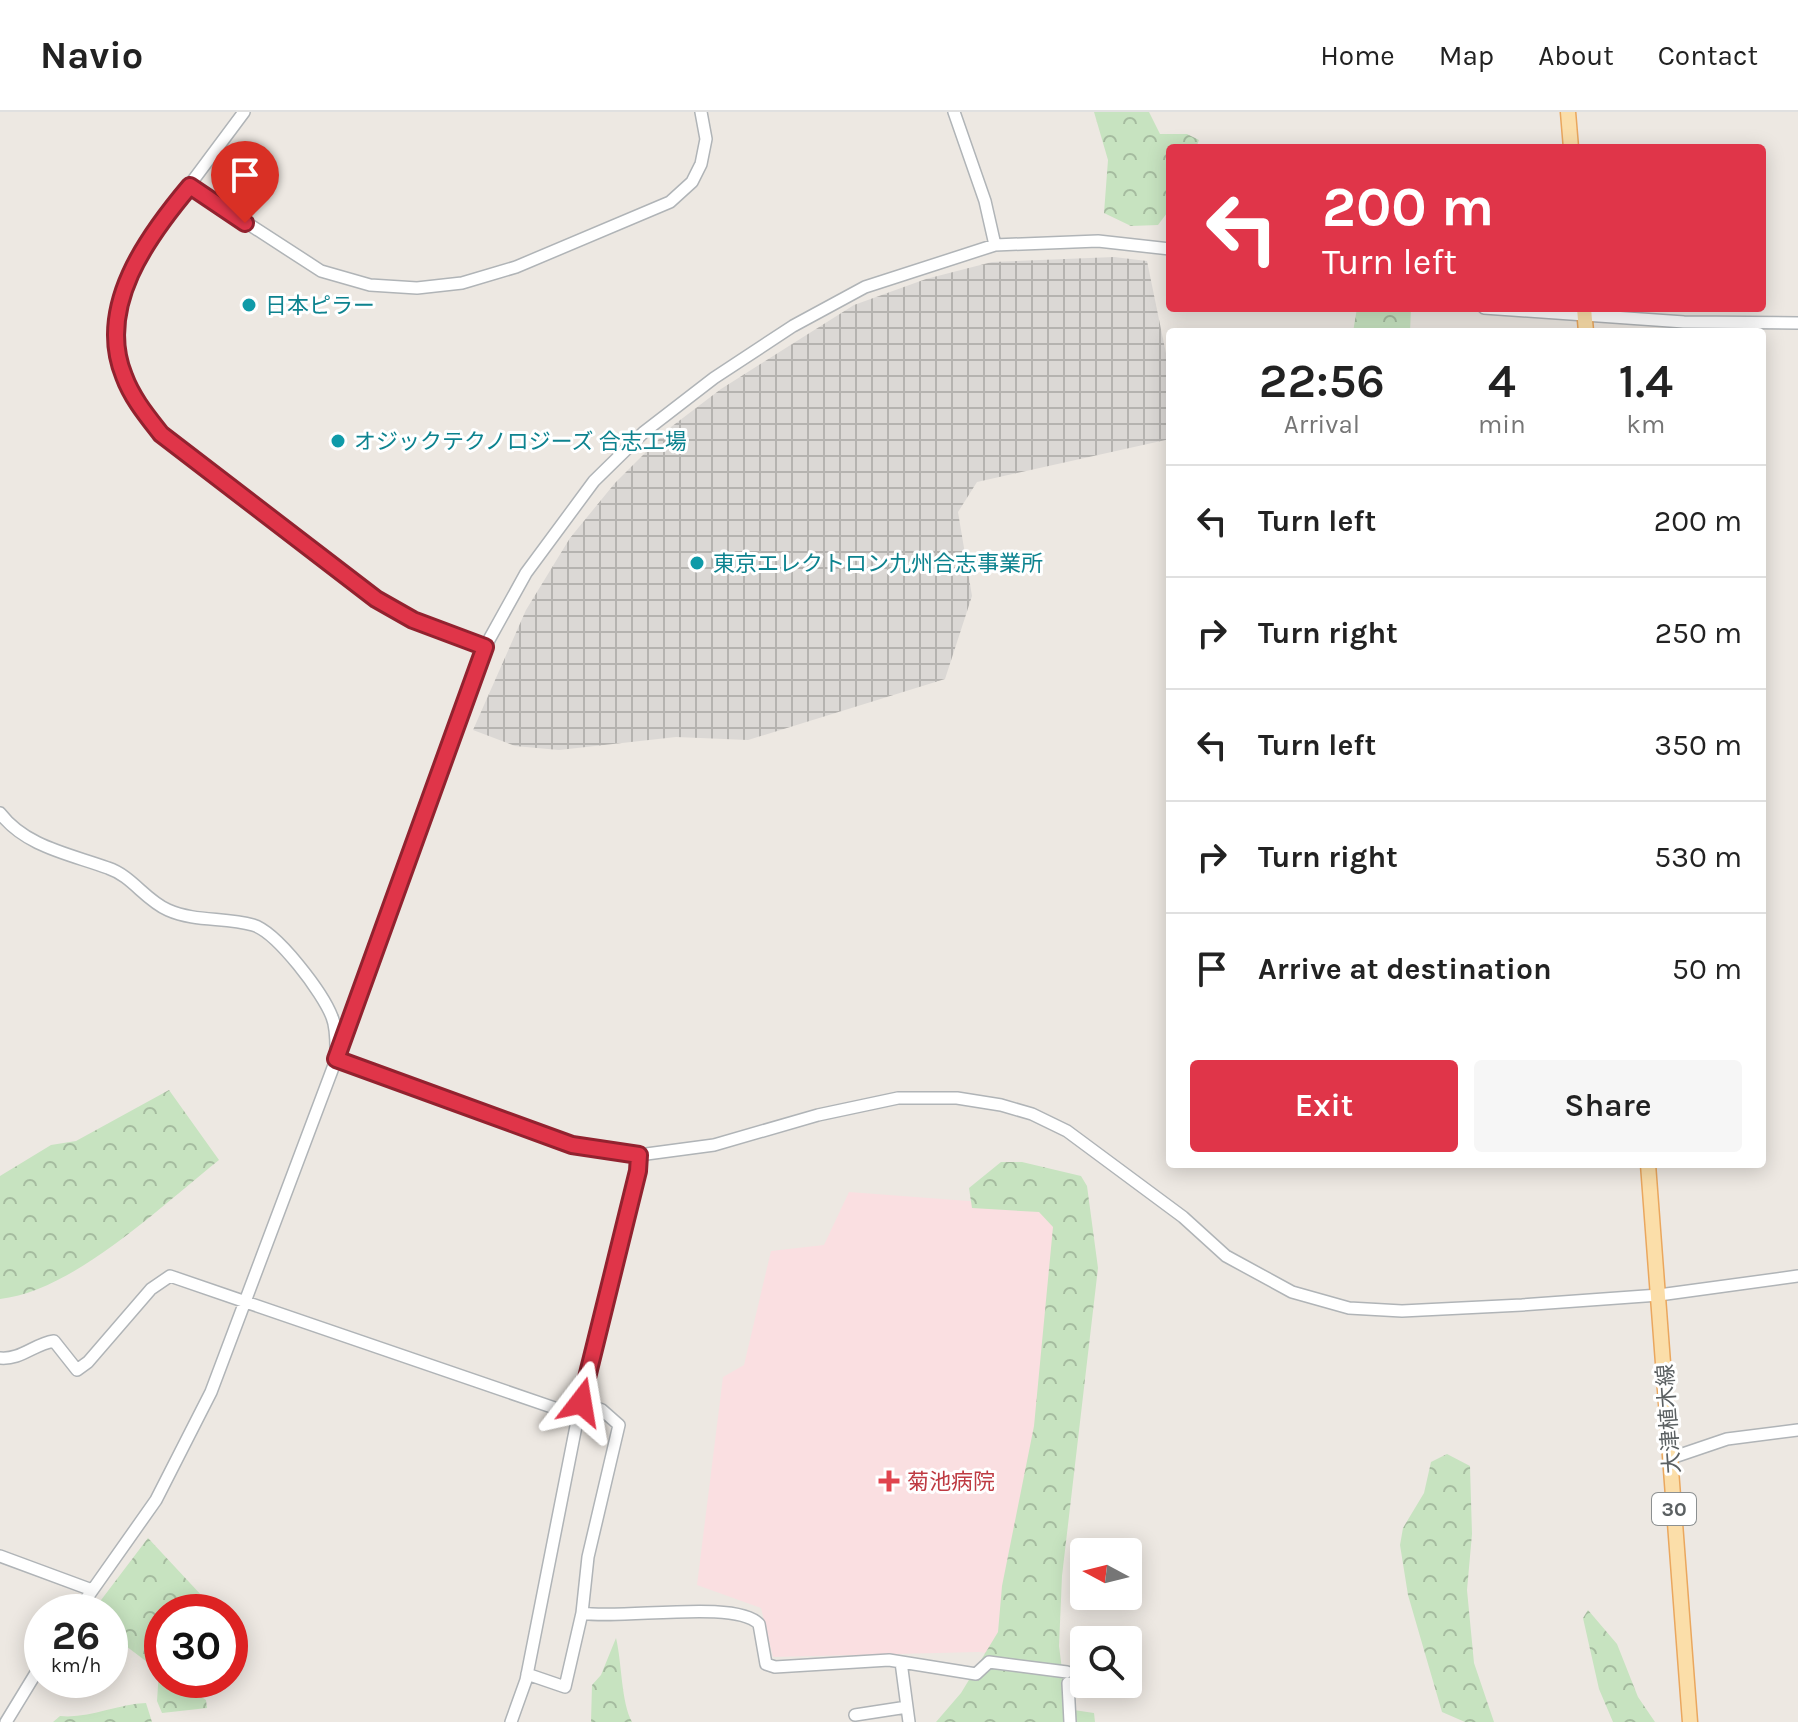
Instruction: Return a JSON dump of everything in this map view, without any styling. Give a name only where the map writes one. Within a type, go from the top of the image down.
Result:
[{"type":"main road","points":[[1568,112],[1571,144]]},
{"type":"main road","name":"大津植木線","points":[[1648,1168],[1690,1722]]},
{"type":"street","points":[[244,112],[142,249],[117,316],[116,350],[123,376],[138,404],[161,434],[376,599],[413,620],[485,647]]},
{"type":"street","points":[[190,186],[321,271],[370,285],[417,288],[462,283],[516,267],[670,202],[692,182],[701,164],[706,139],[701,112]]},
{"type":"street","points":[[954,112],[985,201],[995,245]]},
{"type":"street","points":[[89,1594],[156,1500],[183,1452],[247,1301],[485,647],[526,573],[594,481],[644,432],[757,349],[831,304],[911,270],[995,245],[1098,241],[1166,249]]},
{"type":"street","points":[[1584,312],[1684,322],[1798,323]]},
{"type":"street","points":[[0,813],[7,822],[48,848],[123,875],[167,910],[192,918],[260,927],[302,970],[334,1019],[336,1059]]},
{"type":"street","points":[[336,1059],[572,1145],[639,1155],[714,1145],[863,1103],[898,1098],[957,1098],[1032,1114],[1067,1131],[1183,1217],[1226,1256],[1292,1292],[1349,1308],[1402,1311],[1659,1295],[1798,1276]]},
{"type":"street","points":[[511,1722],[527,1674],[581,1402],[638,1171],[639,1155]]},
{"type":"street","points":[[0,1358],[11,1359],[39,1343],[54,1341],[77,1370],[88,1362],[151,1289],[170,1276],[578,1416]]},
{"type":"street","points":[[527,1674],[565,1687],[582,1613],[588,1557],[619,1425],[602,1410],[581,1402]]},
{"type":"street","points":[[1671,1458],[1727,1439],[1798,1430]]},
{"type":"street","points":[[0,1556],[92,1590]]},
{"type":"street","points":[[582,1613],[605,1617],[678,1612],[743,1613],[759,1624],[766,1664],[775,1667],[901,1662],[914,1667],[976,1674],[989,1662],[1068,1677],[1070,1722]]},
{"type":"street","points":[[901,1662],[909,1722]]},
{"type":"street","points":[[6,1722],[24,1692]]},
{"type":"street","points":[[855,1715],[907,1707]]},
{"type":"shaded area","points":[[1114,257],[1147,261],[1166,354],[1166,440],[977,482],[958,512],[972,596],[945,679],[748,740],[676,737],[559,750],[515,746],[473,730],[526,610],[570,538],[615,483],[671,427],[721,389],[854,305],[926,279],[992,262]]},
{"type":"shaded area","name":"菊池病院","points":[[849,1192],[1089,1210],[1054,1661],[978,1652],[773,1657],[761,1608],[697,1585],[723,1377],[744,1365],[771,1251],[824,1245]]},
{"type":"green space","points":[[1094,112],[1149,112],[1160,134],[1187,134],[1199,140],[1198,144],[1166,144],[1166,214],[1158,225],[1131,226],[1104,213],[1108,160]]},
{"type":"green space","points":[[1356,312],[1411,312],[1410,328],[1354,328]]},
{"type":"green space","points":[[169,1090],[219,1160],[144,1222],[87,1263],[28,1293],[0,1299],[0,1176],[51,1145],[76,1141]]},
{"type":"green space","points":[[1001,1162],[1022,1162],[1081,1176],[1087,1186],[1098,1268],[1062,1576],[1059,1646],[1067,1709],[1094,1713],[1095,1722],[936,1722],[961,1693],[998,1632],[1002,1586],[1034,1426],[1053,1227],[1039,1212],[972,1208],[969,1188]]},
{"type":"green space","points":[[1447,1454],[1470,1466],[1472,1534],[1467,1590],[1474,1663],[1494,1722],[1465,1722],[1442,1712],[1408,1595],[1400,1545],[1403,1528],[1424,1493],[1431,1462]]},
{"type":"green space","points":[[148,1538],[200,1594],[144,1594],[144,1660],[128,1648],[128,1594],[106,1594]]},
{"type":"green space","points":[[1588,1610],[1617,1644],[1638,1697],[1655,1722],[1613,1722],[1599,1689],[1583,1618]]},
{"type":"green space","points":[[616,1638],[626,1704],[632,1722],[591,1722],[592,1685],[601,1675]]},
{"type":"green space","points":[[157,1698],[203,1698],[207,1708],[162,1713]]},
{"type":"green space","points":[[146,1703],[152,1722],[53,1722],[60,1716]]},
{"type":"place","name":"日本ピラー","points":[[249,305]]},
{"type":"place","name":"オジックテクノロジーズ 合志工場","points":[[338,441]]},
{"type":"place","name":"東京エレクトロン九州合志事業所","points":[[697,563]]},
{"type":"place","name":"菊池病院","points":[[889,1481]]},
{"type":"route","points":[[245,223],[190,186],[168,212],[142,249],[117,316],[116,350],[123,376],[138,404],[161,434],[353,582],[413,620],[485,647],[336,1059],[572,1145],[639,1155],[638,1171],[581,1402]]}]
